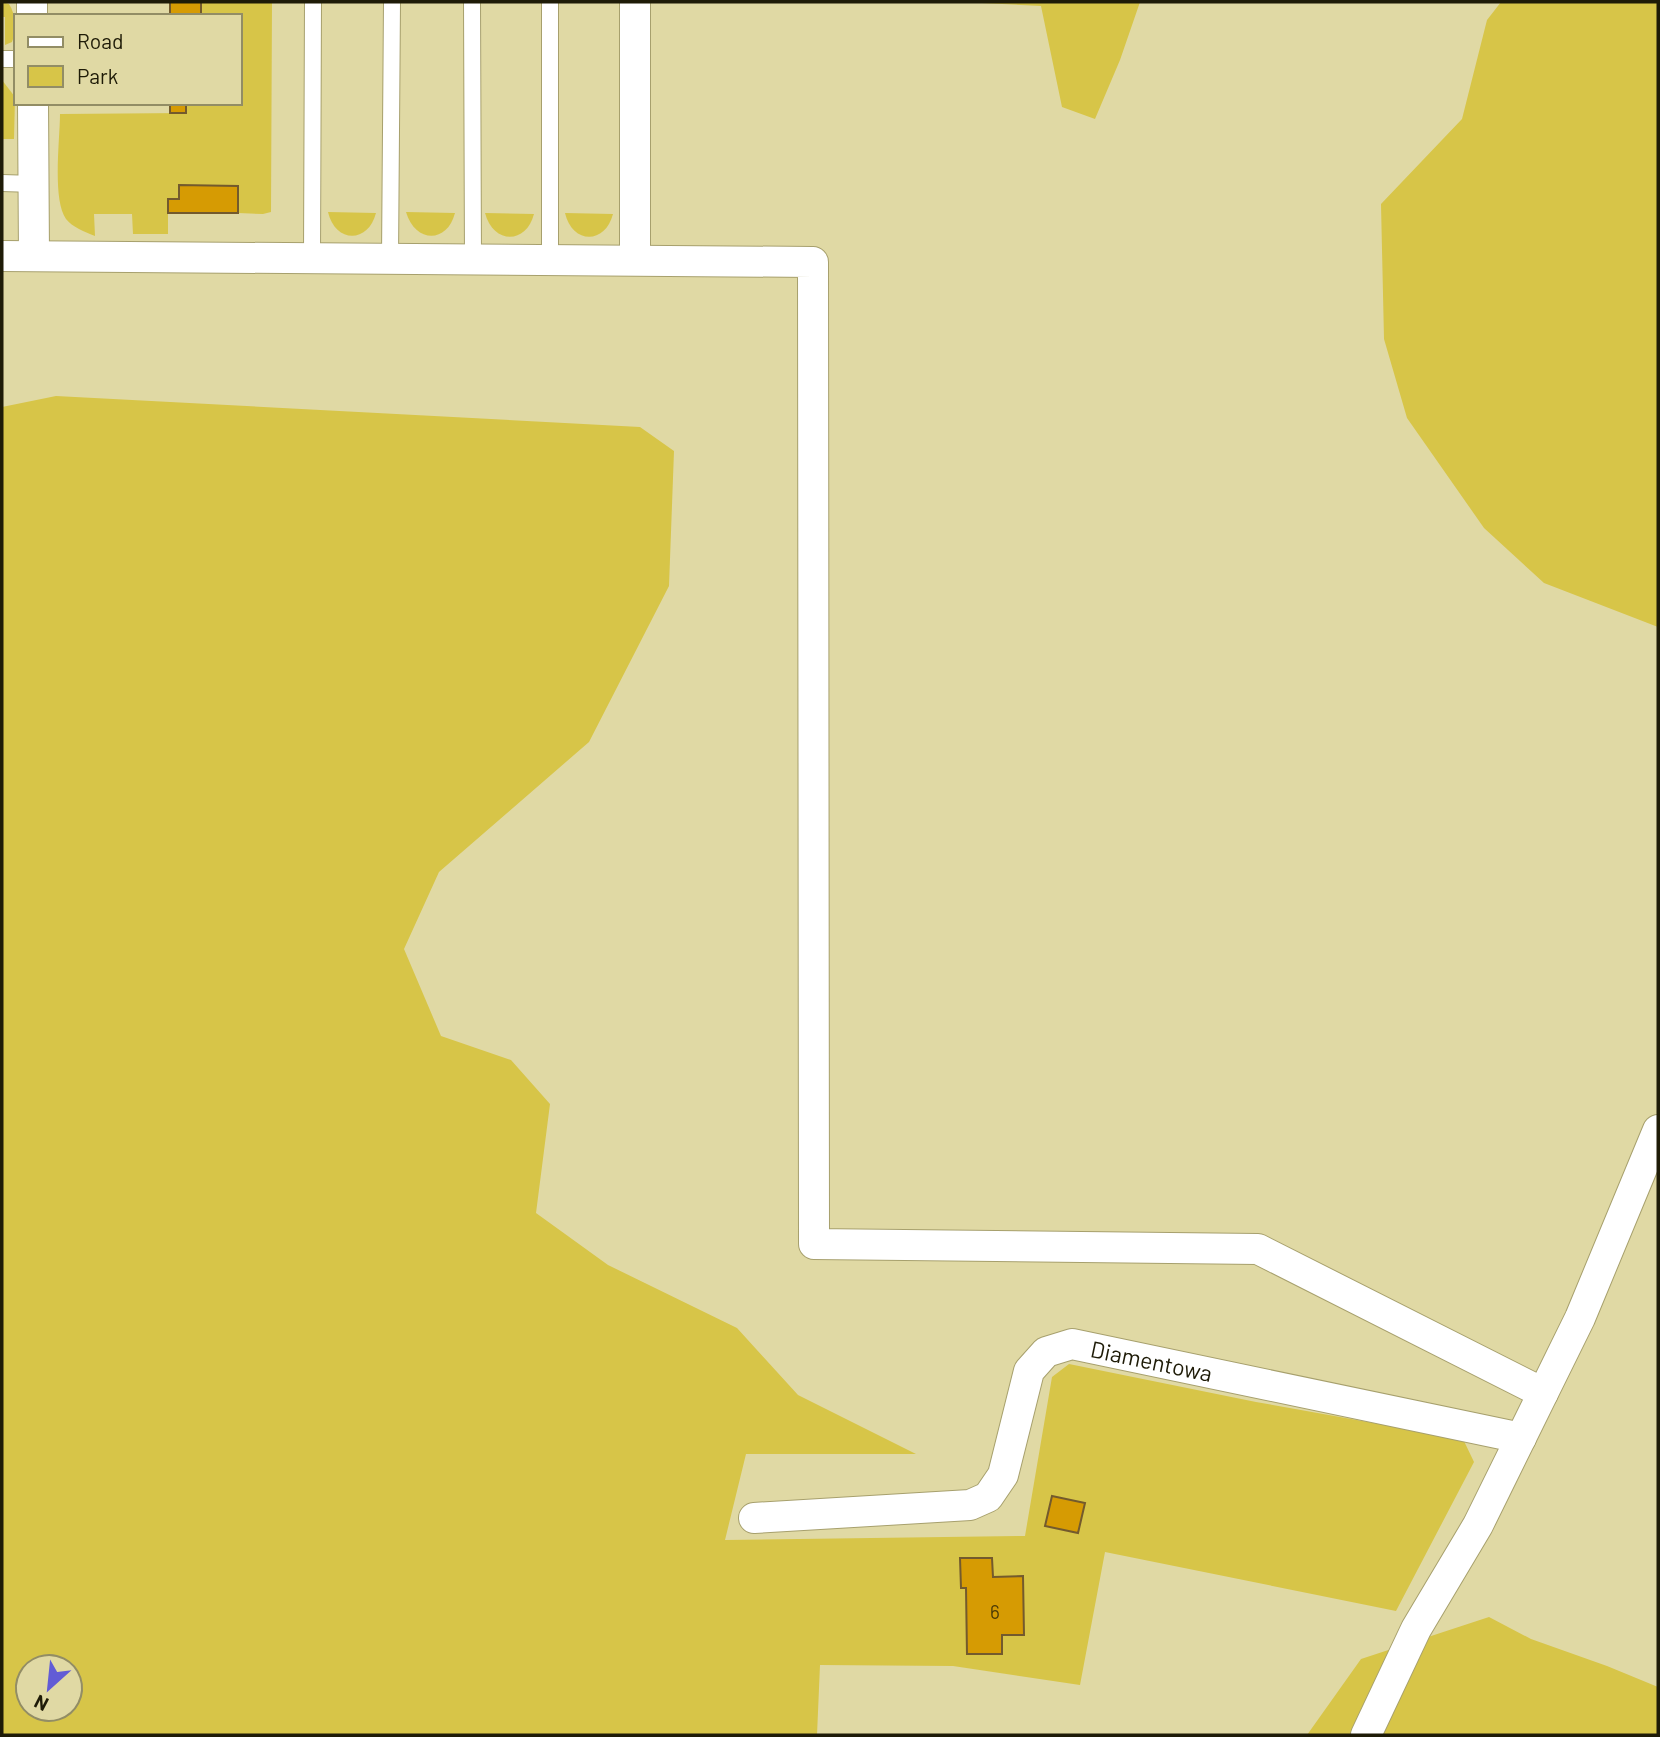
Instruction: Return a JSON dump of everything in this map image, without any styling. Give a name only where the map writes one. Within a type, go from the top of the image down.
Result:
[{"type":"street","points":[[635,2],[635,260]]},
{"type":"street","points":[[33,105],[34,256]]},
{"type":"street","points":[[2,256],[813,262],[814,1244],[1258,1249],[1543,1392]]},
{"type":"street","points":[[1366,1735],[1416,1629],[1478,1525],[1580,1318],[1658,1130]]},
{"type":"street","name":"Diamentowa","points":[[754,1518],[970,1505],[988,1497],[1003,1475],[1029,1371],[1045,1352],[1072,1344],[1521,1438]]},
{"type":"lane","points":[[312,258],[313,2]]},
{"type":"lane","points":[[390,259],[392,2]]},
{"type":"lane","points":[[472,2],[472,259]]},
{"type":"lane","points":[[550,2],[550,260]]},
{"type":"lane","points":[[2,184],[34,184]]},
{"type":"green space","points":[[2,2],[9,4],[14,18],[12,42],[5,45],[5,17],[2,17]]},
{"type":"green space","points":[[201,2],[272,2],[271,212],[238,213],[238,186],[179,185],[179,199],[168,200],[168,234],[133,234],[132,214],[94,214],[95,236],[79,229],[66,219],[59,198],[60,114],[185,113],[186,105],[242,105],[242,14],[201,14]]},
{"type":"green space","points":[[961,2],[1140,2],[1120,60],[1095,119],[1062,107],[1041,6]]},
{"type":"green space","points":[[1501,2],[1658,2],[1658,627],[1544,583],[1484,528],[1407,418],[1384,339],[1381,204],[1462,119],[1487,20]]},
{"type":"green space","points":[[2,80],[14,96],[15,105],[14,139],[2,139]]},
{"type":"green space","points":[[328,212],[376,213],[366,230],[352,236],[337,230]]},
{"type":"green space","points":[[406,212],[455,213],[445,230],[431,236],[416,230]]},
{"type":"green space","points":[[485,213],[534,214],[524,231],[510,237],[495,231]]},
{"type":"green space","points":[[565,213],[613,214],[603,231],[589,237],[574,231]]},
{"type":"green space","points":[[56,396],[640,427],[674,451],[669,586],[589,742],[439,872],[404,949],[441,1036],[511,1060],[550,1104],[536,1213],[608,1265],[737,1328],[798,1395],[916,1454],[746,1454],[725,1540],[1025,1536],[1052,1377],[1069,1364],[1256,1402],[1463,1439],[1474,1462],[1396,1611],[1105,1552],[1080,1685],[953,1666],[820,1665],[817,1735],[2,1735],[2,407]]},
{"type":"green space","points":[[1489,1617],[1531,1639],[1658,1687],[1658,1735],[1307,1735],[1361,1659]]},
{"type":"building","points":[[170,2],[201,2],[201,14],[170,14]]},
{"type":"building","points":[[170,105],[186,105],[186,113],[170,113]]},
{"type":"building","points":[[179,185],[238,186],[238,213],[168,213],[168,199],[179,199]]},
{"type":"building","points":[[1052,1496],[1085,1503],[1078,1533],[1045,1526]]},
{"type":"building","points":[[960,1558],[992,1558],[993,1577],[1023,1576],[1024,1635],[1002,1635],[1002,1654],[967,1654],[966,1588],[961,1588]]}]
